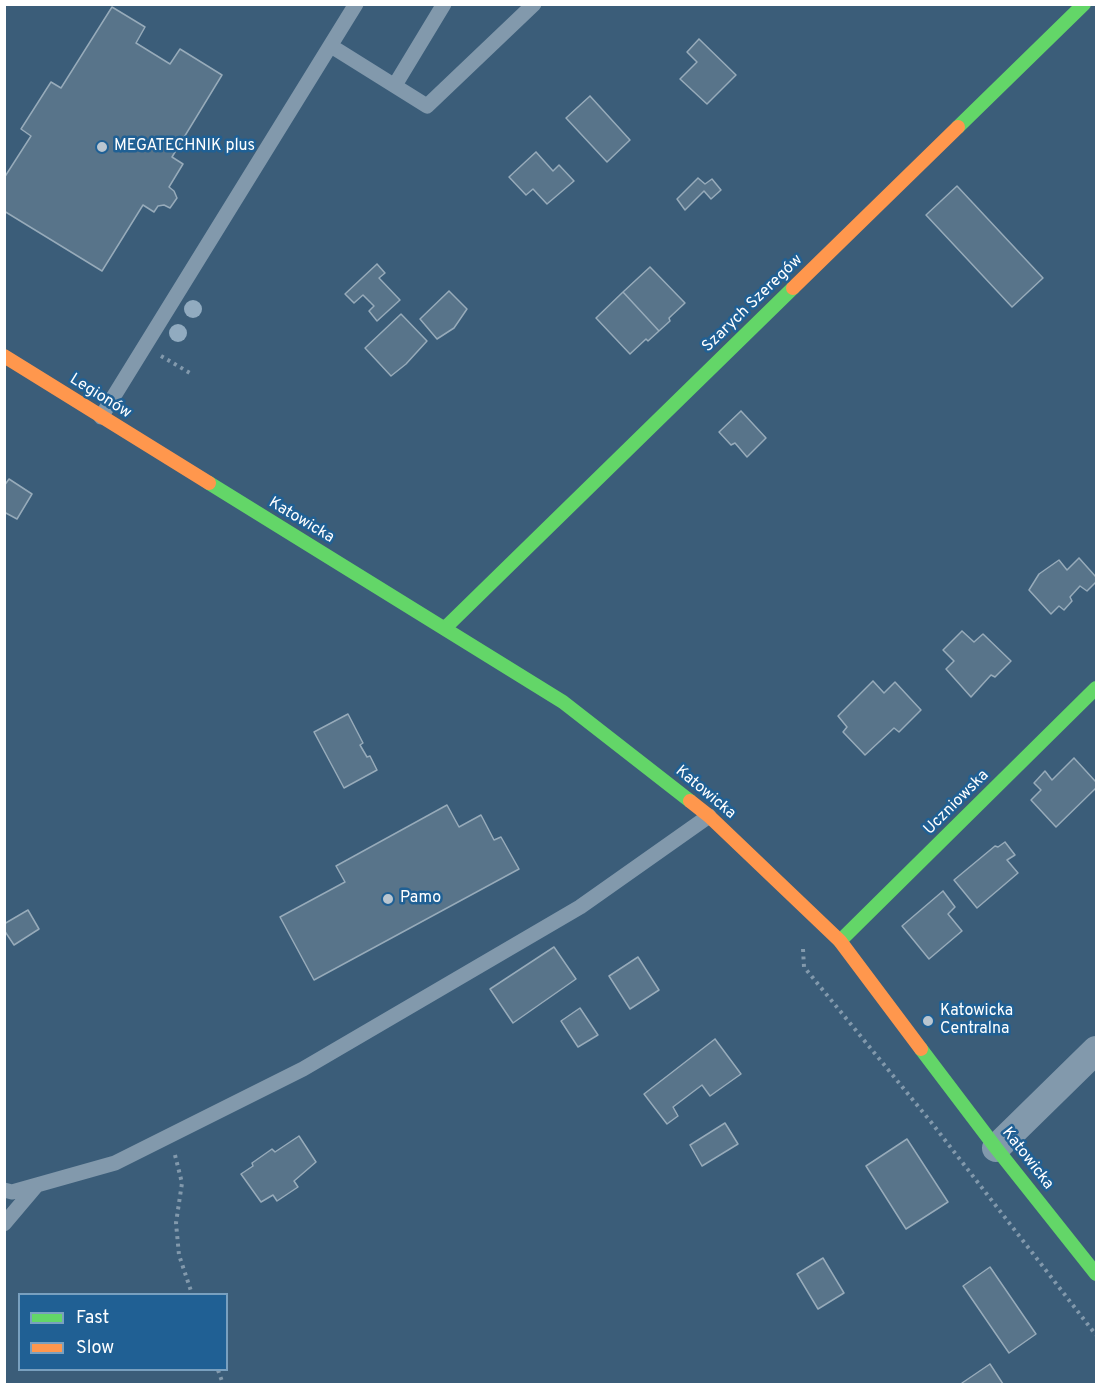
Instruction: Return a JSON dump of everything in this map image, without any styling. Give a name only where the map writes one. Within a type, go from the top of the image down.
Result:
[{"type":"street","name":"Szarych Szeregów","points":[[445,628],[1084,4]]},
{"type":"street","name":"Legionów","points":[[4,356],[178,466]]},
{"type":"street","name":"Katowicka","points":[[178,466],[562,702],[709,816],[840,941],[996,1148],[1096,1274]]},
{"type":"street","name":"Uczniowska","points":[[840,941],[1096,688]]},
{"type":"street","points":[[996,1148],[1096,1050]]},
{"type":"lane","points":[[101,417],[356,4]]},
{"type":"lane","points":[[395,85],[444,4]]},
{"type":"lane","points":[[331,46],[427,106],[534,4]]},
{"type":"lane","points":[[4,1190],[12,1192],[115,1163],[303,1069],[580,907],[709,816]]},
{"type":"lane","points":[[4,1224],[37,1185]]},
{"type":"path","points":[[166,360],[190,373]]},
{"type":"path","points":[[803,948],[804,967],[931,1122],[1096,1335]]},
{"type":"path","points":[[166,1137],[173,1148],[182,1183],[176,1223],[179,1255],[192,1293]]},
{"type":"building","name":"MEGATECHNIK plus","points":[[112,7],[145,27],[136,43],[170,64],[180,49],[222,75],[172,157],[183,164],[169,187],[177,198],[170,208],[164,205],[158,206],[154,212],[143,205],[102,271],[4,211],[4,178],[31,136],[21,129],[51,82],[61,88]]},
{"type":"building","points":[[699,39],[736,75],[707,104],[680,79],[697,62],[687,52]]},
{"type":"building","points":[[590,96],[630,140],[607,162],[566,118]]},
{"type":"building","points":[[536,152],[553,171],[559,165],[574,181],[547,204],[533,189],[526,195],[509,177]]},
{"type":"building","points":[[698,178],[705,184],[712,179],[721,190],[711,199],[704,191],[685,210],[677,199]]},
{"type":"building","points":[[957,186],[1043,278],[1012,307],[926,215]]},
{"type":"building","points":[[377,264],[385,273],[379,278],[400,300],[377,321],[369,311],[374,306],[363,295],[354,303],[345,294]]},
{"type":"building","points":[[650,267],[685,303],[659,331],[623,292]]},
{"type":"building","points":[[449,291],[467,309],[454,328],[437,339],[420,319]]},
{"type":"building","points":[[623,292],[659,331],[648,341],[646,339],[630,354],[596,318]]},
{"type":"building","points":[[401,314],[427,341],[406,364],[391,376],[365,348]]},
{"type":"building","points":[[741,411],[766,438],[747,457],[735,443],[731,445],[719,432]]},
{"type":"building","points":[[9,479],[32,494],[17,519],[4,512],[4,486]]},
{"type":"building","points":[[1079,558],[1096,577],[1096,582],[1087,591],[1080,586],[1070,597],[1072,601],[1064,610],[1059,606],[1051,614],[1029,590],[1039,574],[1059,560],[1067,570]]},
{"type":"building","points":[[962,631],[974,642],[983,634],[1011,661],[995,677],[991,675],[971,697],[946,669],[954,661],[943,650]]},
{"type":"building","points":[[873,681],[884,693],[895,682],[921,710],[899,732],[894,728],[865,755],[843,732],[847,727],[838,716]]},
{"type":"building","points":[[348,714],[363,743],[360,745],[367,757],[370,756],[377,770],[344,788],[314,732]]},
{"type":"building","points":[[1074,758],[1096,782],[1096,788],[1056,827],[1031,800],[1041,790],[1034,783],[1045,771],[1052,780]]},
{"type":"building","name":"Pamo","points":[[447,805],[459,827],[481,815],[494,840],[501,837],[519,869],[314,980],[280,917],[345,882],[336,866]]},
{"type":"building","points":[[1005,842],[1015,855],[1007,860],[1018,873],[977,908],[954,880],[995,846],[998,847]]},
{"type":"building","points":[[943,891],[955,907],[948,914],[962,931],[929,959],[902,926]]},
{"type":"building","points":[[28,910],[39,929],[14,945],[4,930],[4,924]]},
{"type":"building","points":[[554,947],[576,979],[513,1023],[490,989]]},
{"type":"building","points":[[638,957],[659,990],[630,1009],[609,976]]},
{"type":"building","points":[[580,1008],[598,1035],[578,1047],[561,1021]]},
{"type":"building","points":[[715,1039],[741,1074],[710,1096],[702,1085],[673,1107],[678,1116],[667,1124],[644,1094]]},
{"type":"building","points":[[725,1123],[738,1144],[702,1166],[690,1145]]},
{"type":"building","points":[[299,1136],[316,1162],[294,1181],[298,1187],[277,1201],[273,1195],[261,1202],[241,1174],[272,1149],[275,1152]]},
{"type":"building","points":[[907,1139],[948,1202],[906,1229],[866,1166]]},
{"type":"building","points":[[823,1258],[844,1293],[818,1309],[797,1274]]},
{"type":"building","points":[[990,1267],[1036,1334],[1009,1353],[963,1286]]},
{"type":"building","points":[[990,1364],[1003,1384],[962,1383]]},
{"type":"traffic: fast","points":[[958,127],[1084,4]]},
{"type":"traffic: fast","points":[[445,628],[793,288]]},
{"type":"traffic: fast","points":[[209,483],[563,702],[690,801]]},
{"type":"traffic: fast","points":[[840,941],[1096,688]]},
{"type":"traffic: fast","points":[[921,1049],[1096,1274]]},
{"type":"traffic: slow","points":[[793,288],[958,127]]},
{"type":"traffic: slow","points":[[4,356],[209,483]]},
{"type":"traffic: slow","points":[[690,801],[709,816],[840,941],[921,1049]]},
{"type":"place","name":"MEGATECHNIK plus","points":[[102,147]]},
{"type":"place","name":"Pamo","points":[[388,899]]},
{"type":"place","name":"Katowicka Centralna","points":[[928,1021]]}]
